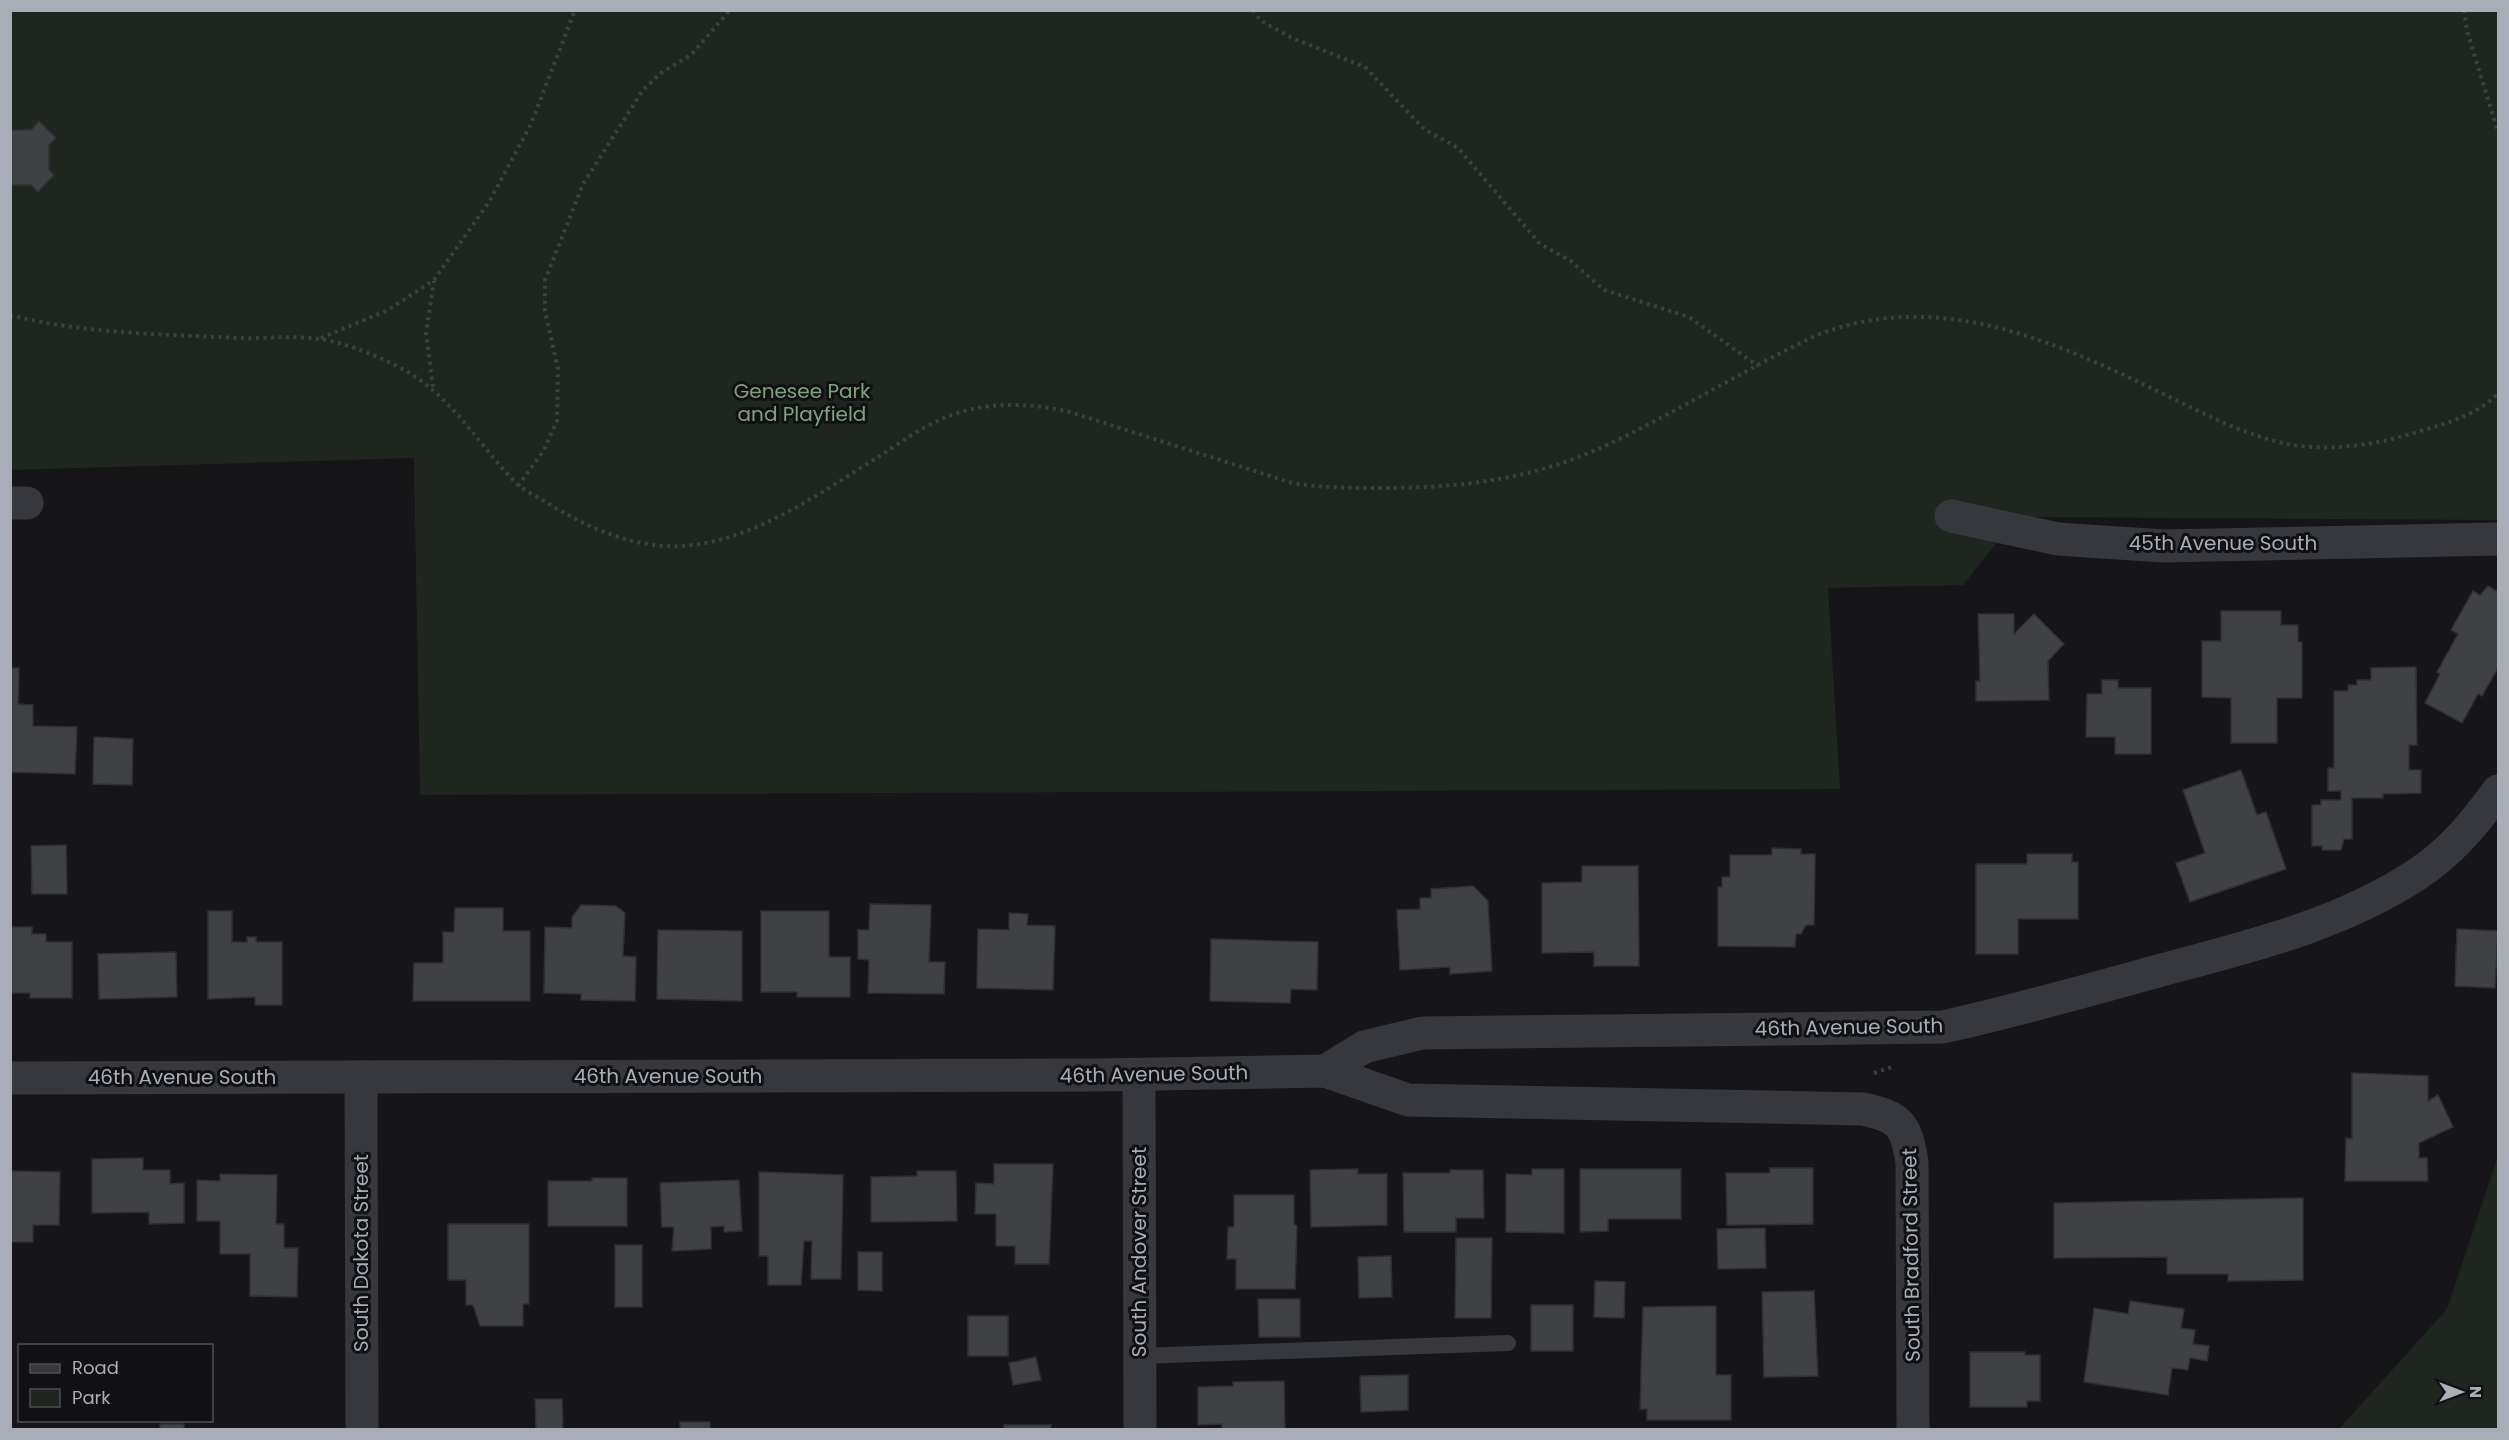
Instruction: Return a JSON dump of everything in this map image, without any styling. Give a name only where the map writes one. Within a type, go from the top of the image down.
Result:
[{"type":"street","name":"45th Avenue South","points":[[1951,516],[2058,539],[2164,546],[2499,539]]},
{"type":"street","name":"46th Avenue South","points":[[1325,1071],[1364,1047],[1422,1033],[1943,1027],[2005,1014],[2256,945],[2350,912],[2417,874],[2467,833],[2499,791]]},
{"type":"street","name":"46th Avenue South","points":[[10,1078],[1139,1075],[1325,1071],[1408,1100],[1863,1109]]},
{"type":"street","name":"South Andover Street","points":[[1139,1075],[1140,1430]]},
{"type":"street","name":"South Dakota Street","points":[[361,1077],[362,1430]]},
{"type":"street","name":"South Bradford Street","points":[[1863,1109],[1890,1115],[1908,1136],[1912,1162],[1913,1430]]},
{"type":"lane","points":[[1140,1356],[1508,1343]]},
{"type":"path","points":[[320,339],[388,310],[434,280],[489,202],[531,124],[575,10]]},
{"type":"path","points":[[518,486],[544,450],[557,421],[558,369],[545,311],[545,280],[579,193],[643,90],[691,55],[730,10]]},
{"type":"path","points":[[1253,10],[1261,21],[1292,38],[1365,67],[1424,129],[1458,148],[1540,244],[1559,253],[1604,290],[1689,317],[1758,366]]},
{"type":"path","points":[[2464,10],[2467,31],[2499,132]]},
{"type":"path","points":[[433,388],[426,333],[434,280]]},
{"type":"path","points":[[10,315],[71,328],[128,333],[320,339],[393,364],[433,388],[518,486],[573,519],[606,533],[633,542],[666,546],[694,545],[754,527],[784,513],[921,429],[949,416],[1007,404],[1043,406],[1070,412],[1292,483],[1347,490],[1424,489],[1473,485],[1543,469],[1594,451],[1645,427],[1796,345],[1842,325],[1905,315],[1970,320],[2011,330],[2135,380],[2253,435],[2289,444],[2325,448],[2363,445],[2404,436],[2456,421],[2481,410],[2499,394]]},
{"type":"green space","name":"Genesee Park and Playfield","points":[[10,11],[2498,11],[2498,520],[2017,517],[1963,585],[1828,588],[1840,789],[420,795],[414,458],[11,470]]},
{"type":"green space","points":[[2498,1156],[2498,1429],[2339,1429],[2447,1309]]},
{"type":"building","points":[[39,121],[56,138],[49,145],[49,170],[54,175],[38,192],[31,185],[10,185],[10,130],[31,130]]},
{"type":"building","points":[[2488,586],[2498,592],[2498,668],[2482,696],[2478,694],[2462,723],[2425,703],[2440,674],[2437,672],[2458,634],[2451,630],[2473,591],[2480,595]]},
{"type":"building","points":[[2221,611],[2281,611],[2281,625],[2298,625],[2298,642],[2302,642],[2302,698],[2277,698],[2277,743],[2231,743],[2231,698],[2202,697],[2202,641],[2221,641]]},
{"type":"building","points":[[1978,614],[2014,614],[2014,634],[2034,614],[2064,644],[2048,661],[2049,700],[1976,701],[1976,681],[1980,681]]},
{"type":"building","points":[[2416,667],[2417,745],[2409,745],[2409,770],[2421,770],[2421,793],[2383,794],[2383,798],[2352,798],[2352,839],[2344,839],[2341,850],[2322,850],[2322,846],[2312,846],[2312,805],[2321,805],[2321,800],[2341,800],[2341,791],[2328,791],[2328,768],[2334,768],[2334,691],[2348,691],[2348,685],[2357,685],[2357,680],[2371,680],[2371,668]]},
{"type":"building","points":[[10,668],[19,668],[18,704],[33,705],[33,726],[77,727],[75,774],[10,772]]},
{"type":"building","points":[[2102,680],[2118,680],[2118,688],[2151,688],[2151,754],[2115,754],[2115,737],[2086,737],[2087,694],[2102,694]]},
{"type":"building","points":[[94,737],[133,739],[132,785],[93,784]]},
{"type":"building","points":[[2241,770],[2257,815],[2266,812],[2286,869],[2190,902],[2176,863],[2205,853],[2183,790]]},
{"type":"building","points":[[66,845],[67,894],[32,894],[31,846]]},
{"type":"building","points":[[1772,848],[1801,849],[1801,854],[1815,854],[1814,925],[1806,925],[1801,934],[1796,934],[1795,947],[1718,946],[1718,887],[1722,887],[1722,877],[1730,877],[1730,855],[1772,855]]},
{"type":"building","points":[[2027,854],[2072,854],[2072,862],[2078,862],[2078,919],[2018,919],[2018,954],[1976,954],[1976,864],[2027,864]]},
{"type":"building","points":[[1582,866],[1638,866],[1639,966],[1594,966],[1594,952],[1542,953],[1542,883],[1582,882]]},
{"type":"building","points":[[1473,886],[1488,901],[1492,971],[1450,974],[1450,967],[1400,970],[1397,910],[1420,909],[1420,898],[1431,898],[1431,889]]},
{"type":"building","points":[[870,904],[931,905],[929,962],[945,962],[944,994],[868,993],[869,960],[858,959],[858,930],[869,930]]},
{"type":"building","points":[[581,905],[616,906],[625,913],[623,956],[636,957],[635,1001],[581,1000],[581,994],[544,993],[545,927],[572,928],[572,917]]},
{"type":"building","points":[[455,908],[503,908],[503,931],[530,931],[530,1001],[413,1001],[414,963],[443,963],[443,932],[454,932]]},
{"type":"building","points":[[208,911],[232,911],[232,942],[247,942],[247,937],[256,937],[256,942],[282,942],[282,1005],[255,1005],[255,997],[208,999]]},
{"type":"building","points":[[761,911],[829,911],[829,957],[850,957],[850,997],[797,997],[797,992],[761,992]]},
{"type":"building","points":[[1009,913],[1028,914],[1027,925],[1055,926],[1053,990],[977,988],[978,929],[1009,930]]},
{"type":"building","points":[[10,927],[32,927],[32,934],[46,934],[46,942],[72,942],[72,998],[30,998],[30,993],[10,993]]},
{"type":"building","points":[[2457,929],[2498,931],[2495,988],[2455,986]]},
{"type":"building","points":[[658,930],[742,931],[742,1001],[657,999]]},
{"type":"building","points":[[1211,939],[1318,942],[1317,990],[1291,989],[1290,1003],[1210,1001]]},
{"type":"building","points":[[176,952],[177,997],[99,999],[98,954]]},
{"type":"building","points":[[2352,1073],[2428,1076],[2428,1101],[2438,1095],[2453,1127],[2419,1143],[2419,1158],[2427,1158],[2428,1181],[2345,1181],[2346,1138],[2352,1139]]},
{"type":"building","points":[[143,1158],[143,1170],[170,1170],[170,1184],[184,1183],[184,1223],[149,1224],[149,1212],[92,1213],[92,1159]]},
{"type":"building","points":[[994,1164],[1053,1164],[1049,1264],[1015,1264],[1015,1246],[996,1246],[996,1214],[975,1214],[976,1183],[994,1184]]},
{"type":"building","points":[[1770,1168],[1813,1168],[1813,1224],[1727,1225],[1726,1173],[1770,1173]]},
{"type":"building","points":[[1358,1169],[1358,1174],[1387,1174],[1387,1225],[1311,1227],[1310,1170]]},
{"type":"building","points":[[1532,1169],[1564,1169],[1564,1233],[1506,1232],[1506,1174],[1532,1175]]},
{"type":"building","points":[[1580,1169],[1681,1169],[1681,1219],[1608,1219],[1608,1231],[1580,1232]]},
{"type":"building","points":[[1450,1170],[1483,1170],[1484,1218],[1456,1218],[1456,1232],[1404,1232],[1403,1173],[1450,1173]]},
{"type":"building","points":[[10,1171],[60,1172],[59,1225],[33,1225],[33,1242],[10,1242]]},
{"type":"building","points":[[917,1171],[956,1171],[957,1221],[871,1222],[871,1177],[917,1176]]},
{"type":"building","points":[[759,1172],[843,1175],[841,1279],[811,1279],[812,1241],[804,1241],[801,1285],[768,1285],[768,1256],[759,1256]]},
{"type":"building","points":[[220,1174],[277,1175],[276,1224],[284,1224],[284,1248],[298,1248],[297,1297],[250,1296],[250,1254],[220,1254],[220,1221],[197,1221],[197,1180],[220,1181]]},
{"type":"building","points":[[592,1178],[627,1178],[627,1226],[548,1226],[548,1181],[592,1181]]},
{"type":"building","points":[[739,1180],[742,1231],[724,1232],[724,1226],[711,1227],[711,1249],[672,1251],[674,1227],[662,1227],[660,1183]]},
{"type":"building","points":[[1234,1195],[1294,1195],[1294,1224],[1297,1226],[1295,1289],[1236,1289],[1236,1259],[1227,1259],[1228,1227],[1234,1227]]},
{"type":"building","points":[[2303,1198],[2303,1280],[2228,1281],[2228,1274],[2167,1274],[2167,1257],[2054,1258],[2054,1203]]},
{"type":"building","points":[[448,1224],[529,1224],[529,1304],[523,1304],[523,1326],[480,1326],[473,1305],[466,1305],[466,1280],[448,1280]]},
{"type":"building","points":[[1765,1228],[1766,1268],[1718,1269],[1717,1229]]},
{"type":"building","points":[[1456,1238],[1492,1238],[1491,1318],[1455,1318]]},
{"type":"building","points":[[615,1245],[642,1245],[642,1307],[615,1307]]},
{"type":"building","points":[[858,1252],[882,1252],[882,1291],[858,1290]]},
{"type":"building","points":[[1391,1256],[1392,1297],[1359,1298],[1358,1257]]},
{"type":"building","points":[[1595,1281],[1625,1282],[1624,1318],[1594,1317]]},
{"type":"building","points":[[1814,1291],[1818,1376],[1764,1377],[1762,1292]]},
{"type":"building","points":[[1258,1299],[1300,1299],[1300,1337],[1259,1337]]},
{"type":"building","points":[[2130,1301],[2184,1309],[2181,1328],[2195,1330],[2193,1344],[2209,1346],[2207,1361],[2190,1358],[2188,1370],[2172,1368],[2168,1395],[2084,1382],[2094,1308],[2128,1314]]},
{"type":"building","points":[[1531,1305],[1573,1305],[1573,1351],[1531,1351]]},
{"type":"building","points":[[1716,1306],[1716,1375],[1731,1375],[1731,1420],[1647,1420],[1647,1409],[1640,1409],[1643,1307]]},
{"type":"building","points":[[968,1316],[1008,1316],[1008,1356],[968,1356]]},
{"type":"building","points":[[1970,1352],[2025,1352],[2025,1355],[2040,1355],[2040,1401],[2027,1401],[2027,1407],[1970,1407]]},
{"type":"building","points":[[1036,1357],[1041,1380],[1013,1385],[1009,1363]]},
{"type":"building","points":[[1408,1375],[1408,1410],[1361,1412],[1360,1376]]},
{"type":"building","points":[[1284,1381],[1285,1430],[1222,1430],[1222,1424],[1198,1425],[1198,1387],[1233,1386],[1233,1382]]},
{"type":"building","points":[[535,1399],[562,1399],[563,1430],[536,1430]]},
{"type":"building","points":[[680,1422],[710,1422],[710,1430],[680,1430]]},
{"type":"building","points":[[160,1424],[184,1424],[184,1430],[160,1430]]},
{"type":"building","points":[[1004,1425],[1051,1425],[1051,1430],[1004,1430]]}]
